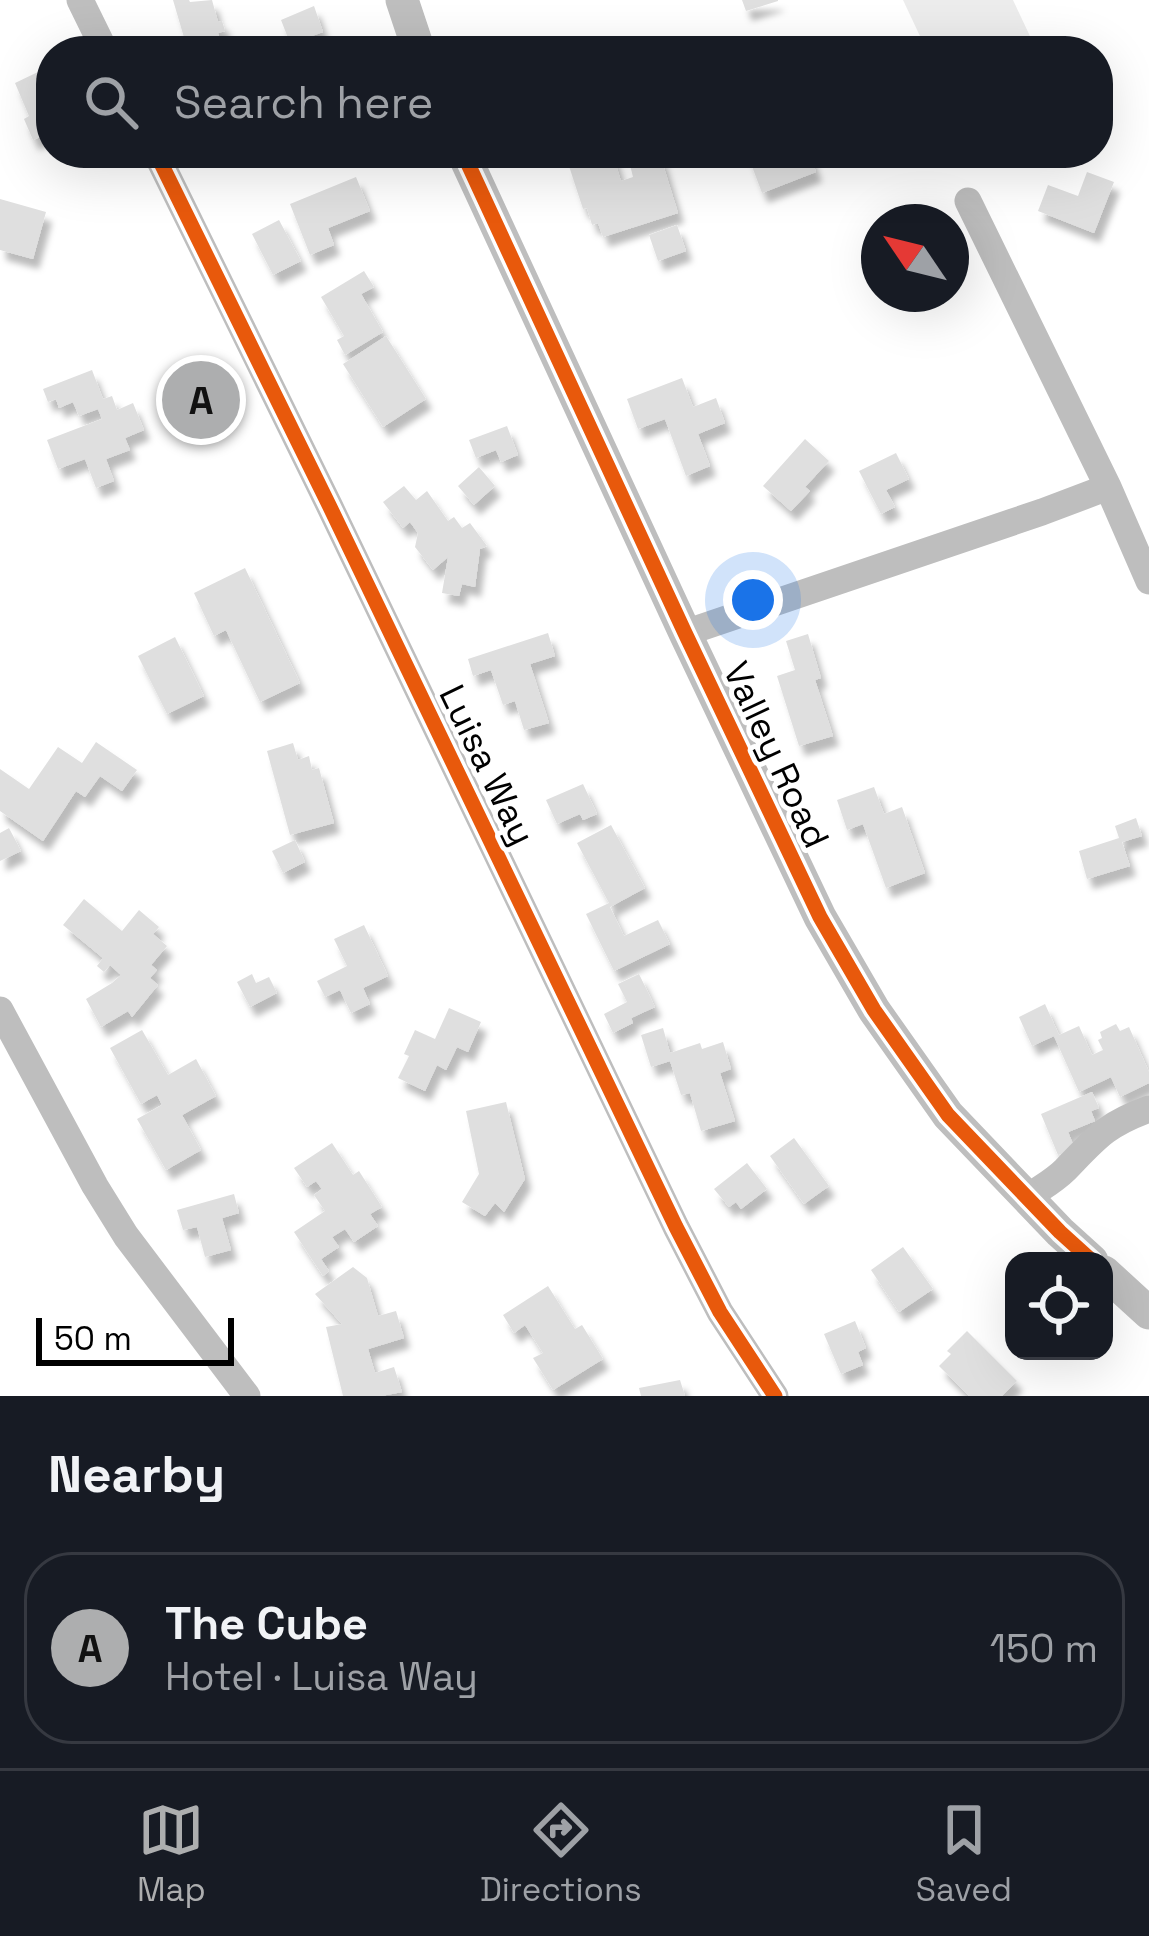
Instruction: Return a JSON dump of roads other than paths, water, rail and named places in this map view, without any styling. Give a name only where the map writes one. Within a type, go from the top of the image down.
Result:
[{"type":"street","points":[[80,0],[98,36]]},
{"type":"street","points":[[402,0],[414,36]]},
{"type":"street","name":"Luisa Way","points":[[163,168],[665,1206],[720,1312],[776,1396]]},
{"type":"street","name":"Valley Road","points":[[471,168],[811,898],[874,1010],[948,1115],[1082,1252]]},
{"type":"street","points":[[968,201],[1149,581]]},
{"type":"street","points":[[685,633],[1108,487]]},
{"type":"street","points":[[0,1010],[94,1186],[126,1236],[248,1396]]},
{"type":"street","points":[[1027,1198],[1062,1173],[1087,1144],[1121,1120],[1149,1109]]},
{"type":"street","points":[[1113,1281],[1149,1313]]},
{"type":"place","name":"The Cube","points":[[201,400]]}]
